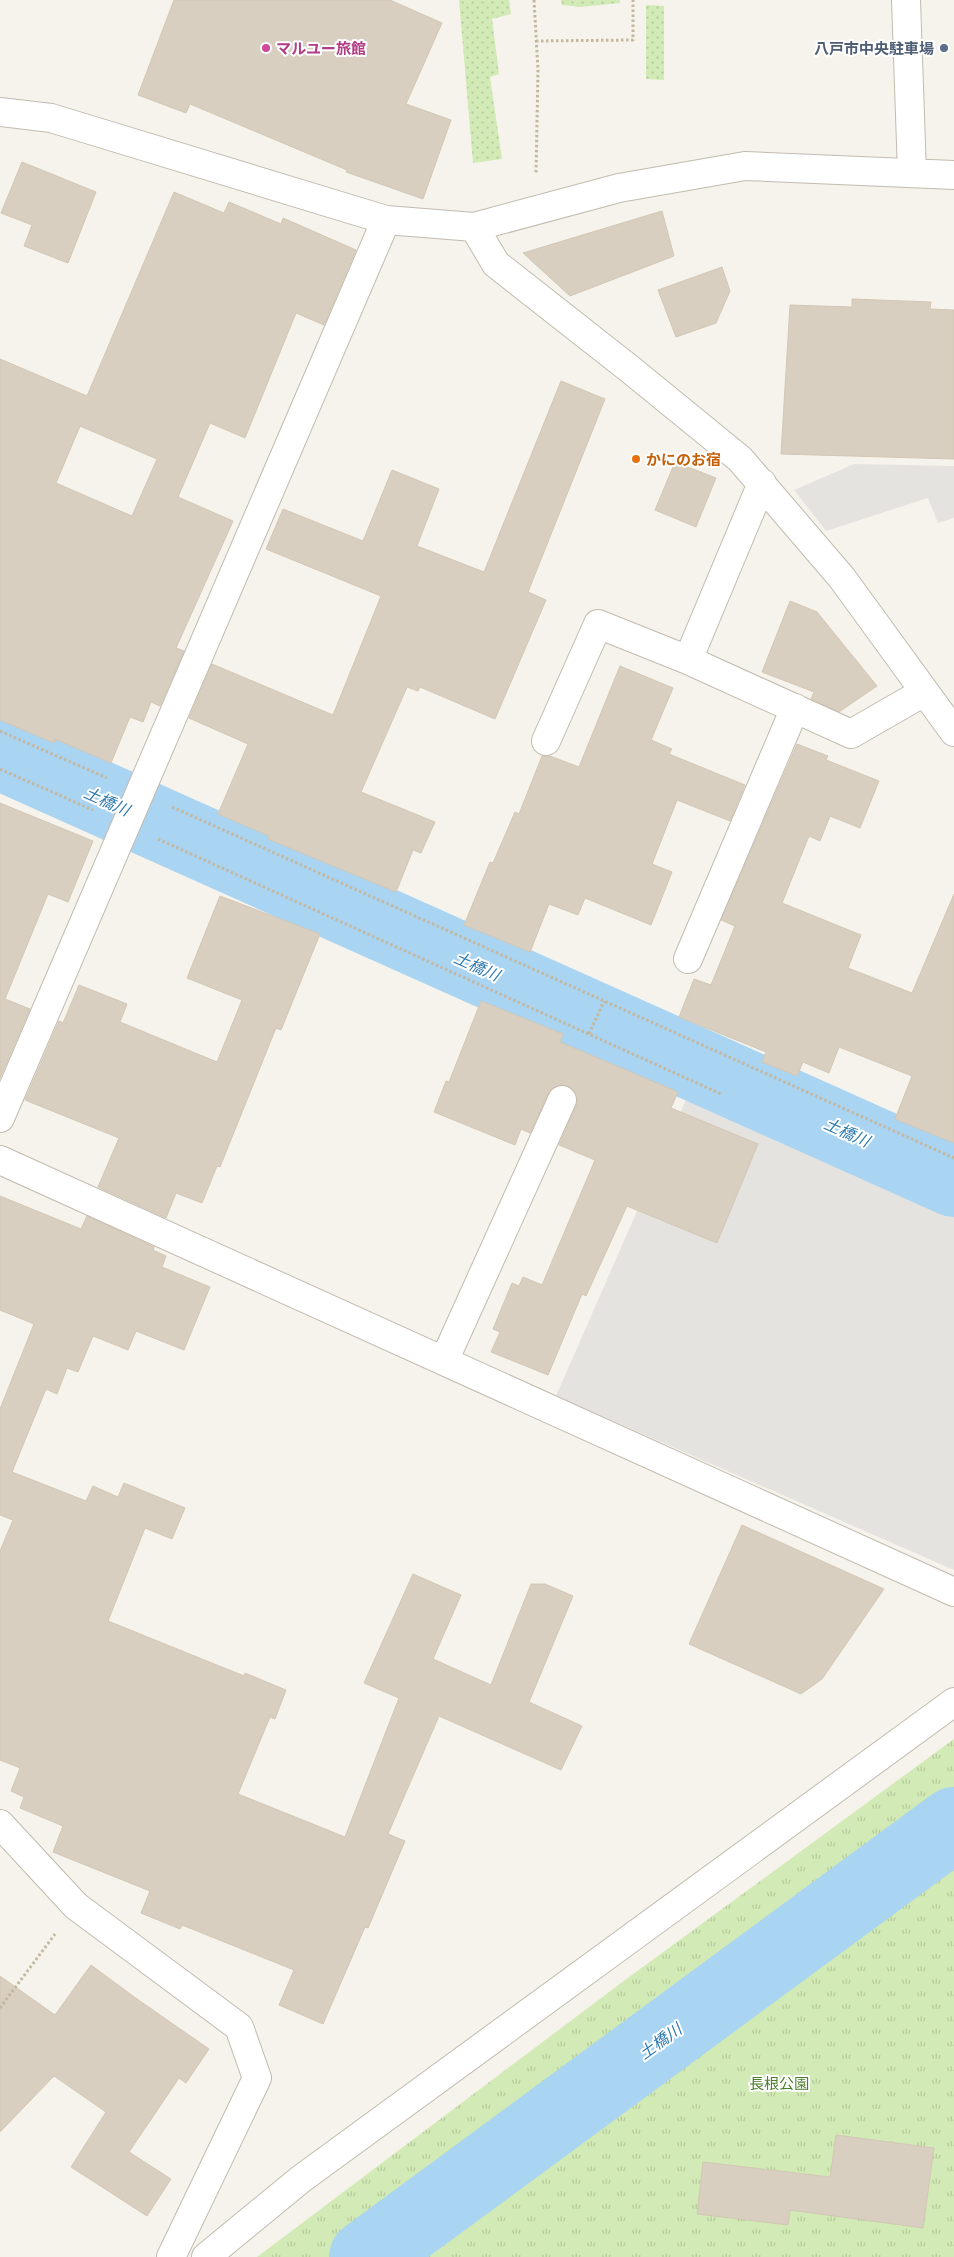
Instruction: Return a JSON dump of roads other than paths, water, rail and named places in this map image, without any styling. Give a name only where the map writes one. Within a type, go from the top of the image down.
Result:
[{"type":"street","points":[[906,0],[912,173]]},
{"type":"street","points":[[0,112],[51,118],[386,220],[474,227],[619,188],[745,166],[954,175]]},
{"type":"street","points":[[0,1118],[386,220]]},
{"type":"street","points":[[474,227],[496,264],[740,459],[842,578],[954,732]]},
{"type":"street","points":[[688,660],[762,483]]},
{"type":"street","points":[[546,740],[598,624],[688,660],[852,734],[924,692]]},
{"type":"street","points":[[688,959],[795,708]]},
{"type":"street","points":[[444,1361],[562,1100]]},
{"type":"street","points":[[0,1160],[954,1592]]},
{"type":"street","points":[[206,2257],[308,2173],[954,1702]]},
{"type":"street","points":[[0,1824],[76,1906],[239,2027],[257,2078],[171,2257]]},
{"type":"waterway","name":"土橋川","points":[[0,753],[954,1180]]},
{"type":"waterway","name":"土橋川","points":[[366,2257],[954,1824]]},
{"type":"place","name":"マルユー旅館","points":[[266,48]]},
{"type":"place","name":"八戸市中央駐車場","points":[[944,48]]},
{"type":"place","name":"かにのお宿","points":[[636,459]]},
{"type":"park label","name":"長根公園","points":[[779,2083]]}]
